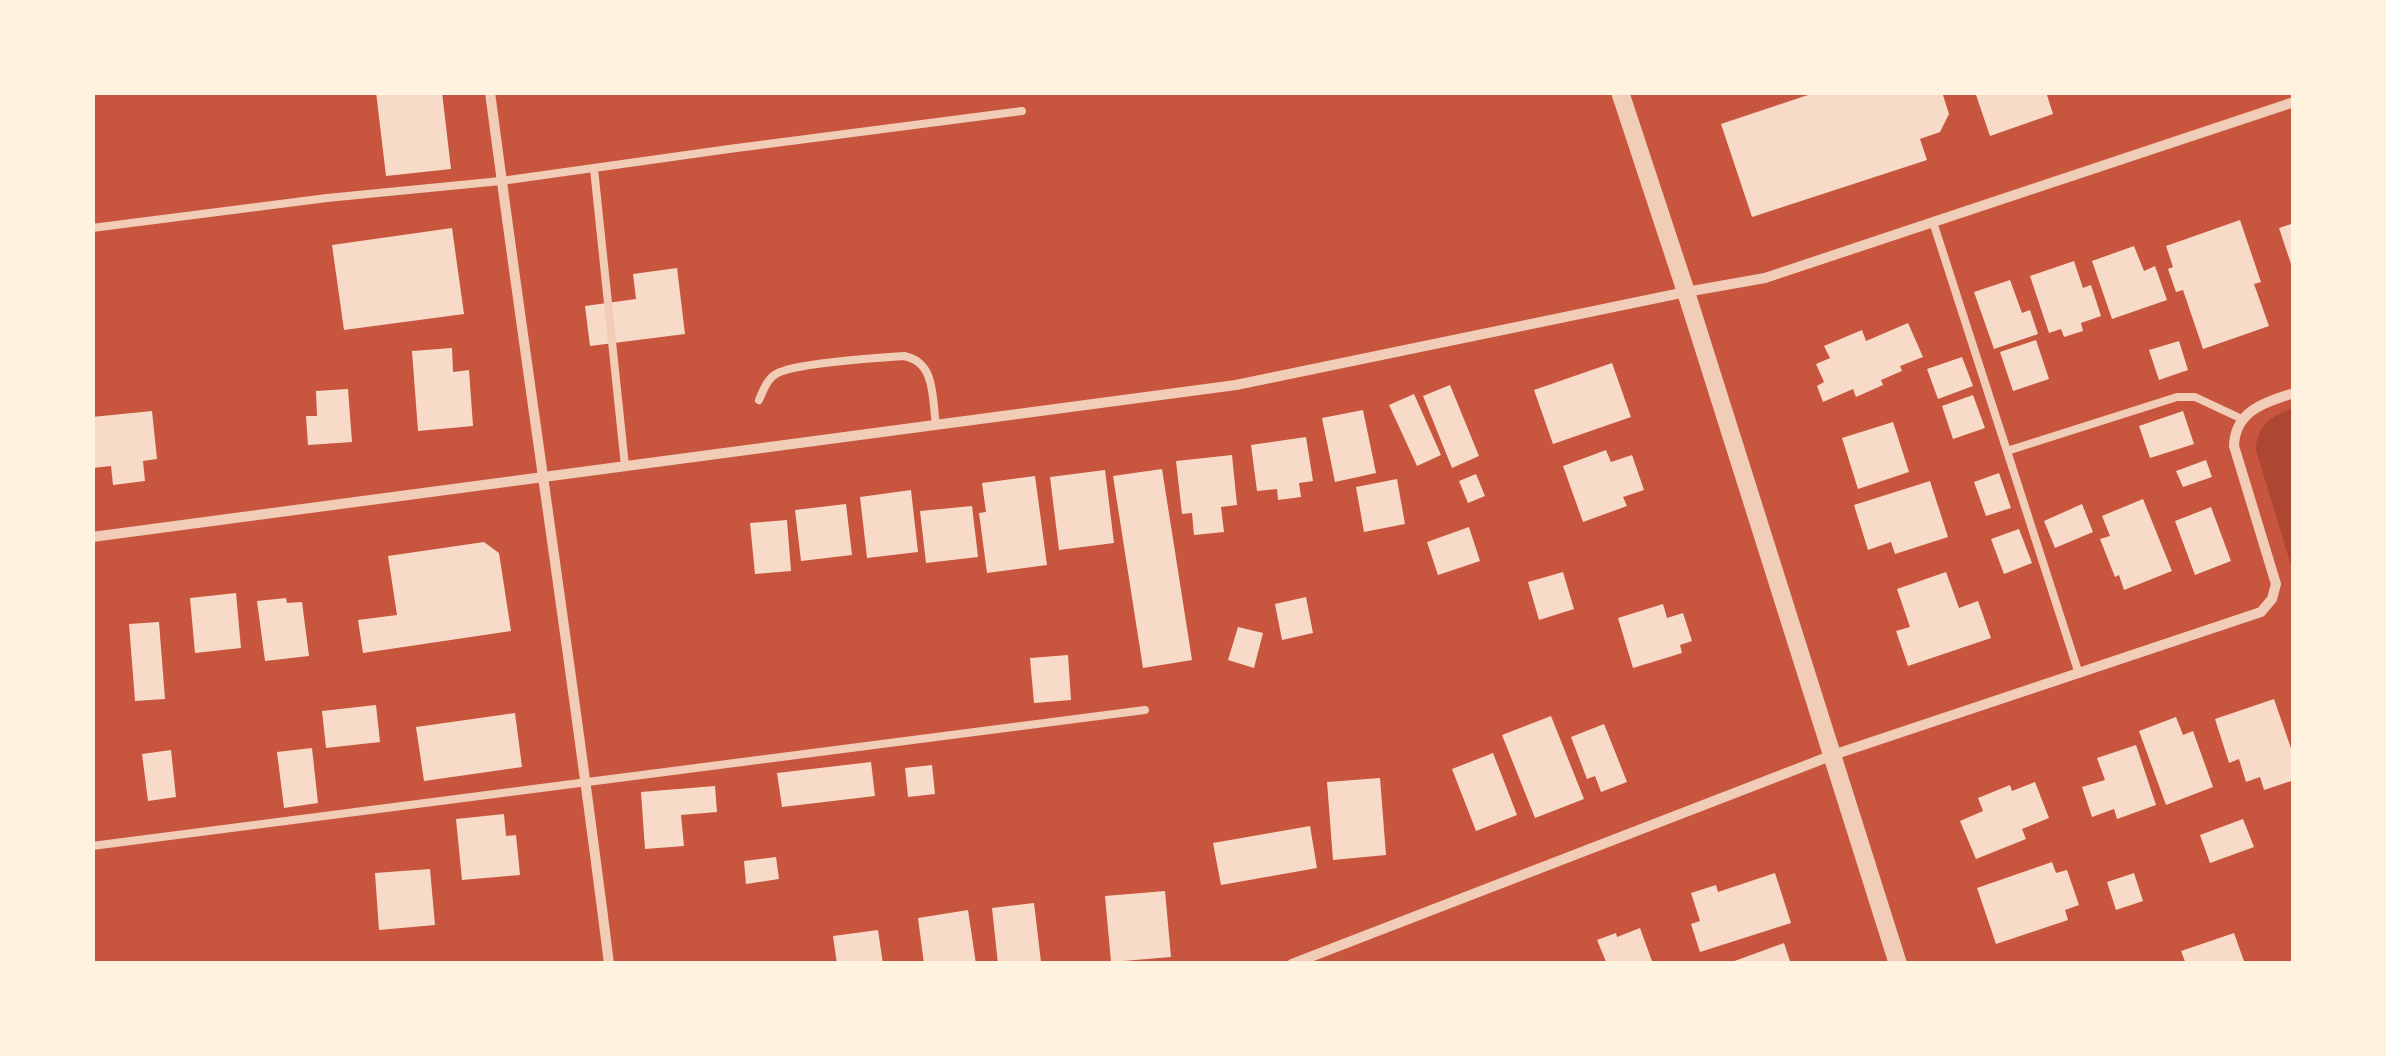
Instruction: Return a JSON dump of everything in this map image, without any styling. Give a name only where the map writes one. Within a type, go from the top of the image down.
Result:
[{"type":"street","points":[[490,92],[609,964]]},
{"type":"street","points":[[1620,92],[1898,964]]},
{"type":"street","points":[[92,537],[1236,385],[1765,278],[2294,102]]},
{"type":"street","points":[[1292,964],[1833,755],[2262,612],[2272,599],[2276,584],[2234,436],[2242,419],[2257,405],[2294,393]]},
{"type":"lane","points":[[92,228],[501,181],[1022,111]]},
{"type":"lane","points":[[594,169],[625,466]]},
{"type":"lane","points":[[1933,222],[2079,674]]},
{"type":"lane","points":[[759,400],[778,372],[904,356],[923,363],[928,372],[936,425]]},
{"type":"lane","points":[[2007,452],[2177,397],[2195,397],[2242,419]]},
{"type":"lane","points":[[92,846],[1145,710]]},
{"type":"shaded area","points":[[2293,408],[2293,572],[2256,450],[2259,434],[2267,423]]},
{"type":"building","points":[[376,92],[442,92],[451,169],[386,176]]},
{"type":"building","points":[[1817,92],[1942,92],[1949,114],[1940,132],[1920,139],[1927,160],[1752,217],[1721,124]]},
{"type":"building","points":[[1975,92],[2046,92],[2053,114],[1990,136]]},
{"type":"building","points":[[2240,220],[2261,282],[2254,284],[2269,326],[2203,349],[2183,290],[2176,292],[2166,246]]},
{"type":"building","points":[[2294,223],[2294,270],[2293,270],[2279,228]]},
{"type":"building","points":[[452,228],[464,314],[344,330],[332,245]]},
{"type":"building","points":[[2134,246],[2144,271],[2155,266],[2167,300],[2112,319],[2092,261]]},
{"type":"building","points":[[2074,261],[2083,288],[2091,285],[2101,316],[2081,323],[2083,331],[2064,337],[2061,329],[2049,333],[2030,276]]},
{"type":"building","points":[[677,268],[685,334],[590,346],[585,306],[636,299],[633,274]]},
{"type":"building","points":[[2010,280],[2022,313],[2030,310],[2038,334],[1994,349],[1974,292]]},
{"type":"building","points":[[1908,323],[1923,357],[1900,366],[1902,371],[1881,380],[1883,385],[1856,397],[1853,389],[1823,402],[1817,386],[1824,382],[1816,364],[1830,358],[1824,346],[1862,330],[1866,341]]},
{"type":"building","points":[[2036,340],[2049,379],[2013,391],[2000,352]]},
{"type":"building","points":[[2179,341],[2188,370],[2159,380],[2149,350]]},
{"type":"building","points":[[452,348],[453,372],[469,370],[473,426],[418,431],[412,351]]},
{"type":"building","points":[[1962,357],[1973,386],[1938,399],[1927,369]]},
{"type":"building","points":[[1612,363],[1631,417],[1553,444],[1534,390]]},
{"type":"building","points":[[1450,385],[1479,456],[1452,468],[1423,396]]},
{"type":"building","points":[[348,389],[352,442],[308,445],[306,416],[317,416],[316,391]]},
{"type":"building","points":[[1414,394],[1441,455],[1417,466],[1389,405]]},
{"type":"building","points":[[1973,395],[1985,428],[1953,439],[1942,406]]},
{"type":"building","points":[[1363,410],[1376,473],[1335,482],[1322,418]]},
{"type":"building","points":[[152,411],[157,459],[143,461],[145,481],[113,485],[111,466],[92,468],[92,417]]},
{"type":"building","points":[[2183,411],[2194,444],[2150,458],[2139,426]]},
{"type":"building","points":[[1893,422],[1909,472],[1858,489],[1842,438]]},
{"type":"building","points":[[1306,437],[1313,481],[1299,483],[1301,497],[1278,500],[1277,489],[1257,491],[1251,445]]},
{"type":"building","points":[[1606,450],[1611,462],[1632,455],[1644,490],[1623,497],[1627,506],[1583,522],[1563,466]]},
{"type":"building","points":[[1232,455],[1237,505],[1221,507],[1224,532],[1194,535],[1192,513],[1182,514],[1176,461]]},
{"type":"building","points":[[2206,460],[2212,477],[2183,487],[2176,471]]},
{"type":"building","points":[[1162,469],[1192,660],[1143,668],[1113,476]]},
{"type":"building","points":[[1105,470],[1114,543],[1059,550],[1050,477]]},
{"type":"building","points":[[1999,473],[2011,508],[1986,516],[1974,482]]},
{"type":"building","points":[[1476,474],[1485,496],[1468,503],[1459,481]]},
{"type":"building","points":[[1035,476],[1047,565],[987,573],[979,513],[986,512],[982,483]]},
{"type":"building","points":[[1397,479],[1405,524],[1364,532],[1356,487]]},
{"type":"building","points":[[1930,481],[1948,537],[1895,554],[1891,542],[1868,550],[1854,505]]},
{"type":"building","points":[[911,490],[918,552],[867,558],[860,497]]},
{"type":"building","points":[[2143,499],[2172,571],[2124,590],[2100,539],[2110,536],[2102,516]]},
{"type":"building","points":[[846,504],[852,555],[801,561],[795,510]]},
{"type":"building","points":[[2082,504],[2093,532],[2055,548],[2044,521]]},
{"type":"building","points":[[972,506],[978,557],[926,563],[920,511]]},
{"type":"building","points":[[2211,507],[2231,561],[2195,575],[2175,521]]},
{"type":"building","points":[[787,520],[791,571],[755,574],[750,523]]},
{"type":"building","points":[[1469,527],[1480,561],[1438,575],[1427,542]]},
{"type":"building","points":[[2019,529],[2032,563],[2004,574],[1991,539]]},
{"type":"building","points":[[484,542],[499,553],[511,631],[363,653],[358,620],[397,615],[388,556]]},
{"type":"building","points":[[1563,572],[1574,609],[1539,620],[1528,582]]},
{"type":"building","points":[[1946,572],[1959,608],[1978,601],[1991,638],[1908,666],[1896,631],[1910,627],[1897,589]]},
{"type":"building","points":[[236,593],[241,648],[195,653],[190,598]]},
{"type":"building","points":[[1306,597],[1313,633],[1282,640],[1275,604]]},
{"type":"building","points":[[286,598],[287,603],[302,602],[309,656],[265,661],[257,601]]},
{"type":"building","points":[[1663,604],[1667,618],[1683,613],[1692,641],[1680,645],[1682,653],[1633,668],[1618,618]]},
{"type":"building","points":[[159,622],[165,699],[135,701],[129,624]]},
{"type":"building","points":[[1238,627],[1263,633],[1254,668],[1228,660]]},
{"type":"building","points":[[1068,655],[1071,700],[1034,703],[1030,658]]},
{"type":"building","points":[[2274,699],[2294,757],[2294,780],[2264,790],[2260,777],[2246,782],[2239,759],[2229,763],[2215,719]]},
{"type":"building","points":[[376,705],[380,742],[326,748],[322,711]]},
{"type":"building","points":[[515,713],[522,767],[424,781],[416,727]]},
{"type":"building","points":[[1551,716],[1584,799],[1535,818],[1502,735]]},
{"type":"building","points":[[2176,717],[2183,735],[2193,731],[2213,787],[2166,805],[2139,731]]},
{"type":"building","points":[[1604,724],[1627,782],[1601,792],[1595,776],[1587,779],[1571,737]]},
{"type":"building","points":[[2136,745],[2156,805],[2117,819],[2114,809],[2092,817],[2082,787],[2105,780],[2097,758]]},
{"type":"building","points":[[312,748],[318,803],[284,808],[277,752]]},
{"type":"building","points":[[171,750],[176,797],[148,801],[142,754]]},
{"type":"building","points":[[1493,753],[1517,815],[1476,831],[1452,769]]},
{"type":"building","points":[[871,762],[875,796],[782,807],[777,773]]},
{"type":"building","points":[[932,765],[935,794],[908,797],[905,768]]},
{"type":"building","points":[[1380,778],[1386,855],[1333,860],[1327,782]]},
{"type":"building","points":[[2035,782],[2049,818],[2022,829],[2026,839],[1976,859],[1960,821],[1983,811],[1978,798],[2010,785],[2012,791]]},
{"type":"building","points":[[715,786],[717,812],[681,815],[684,846],[645,849],[641,792]]},
{"type":"building","points":[[504,814],[506,836],[516,835],[520,875],[462,880],[456,819]]},
{"type":"building","points":[[2243,819],[2254,847],[2210,863],[2200,835]]},
{"type":"building","points":[[1310,826],[1317,868],[1221,885],[1213,843]]},
{"type":"building","points":[[776,857],[779,879],[746,884],[744,861]]},
{"type":"building","points":[[2052,862],[2056,873],[2067,870],[2079,905],[2065,910],[2068,920],[1996,944],[1977,888]]},
{"type":"building","points":[[430,869],[435,925],[379,930],[375,873]]},
{"type":"building","points":[[1775,873],[1791,923],[1700,952],[1691,924],[1700,921],[1691,893],[1716,885],[1718,892]]},
{"type":"building","points":[[2134,873],[2143,901],[2116,910],[2107,882]]},
{"type":"building","points":[[1165,891],[1171,957],[1111,962],[1105,896]]},
{"type":"building","points":[[1034,903],[1041,962],[998,964],[992,908]]},
{"type":"building","points":[[968,910],[976,964],[924,964],[918,918]]},
{"type":"building","points":[[1640,928],[1653,964],[1607,964],[1597,940]]},
{"type":"building","points":[[878,930],[883,964],[837,964],[833,936]]},
{"type":"building","points":[[2234,933],[2245,964],[2186,964],[2181,951]]},
{"type":"building","points":[[1784,943],[1791,964],[1729,964],[1729,963]]}]
